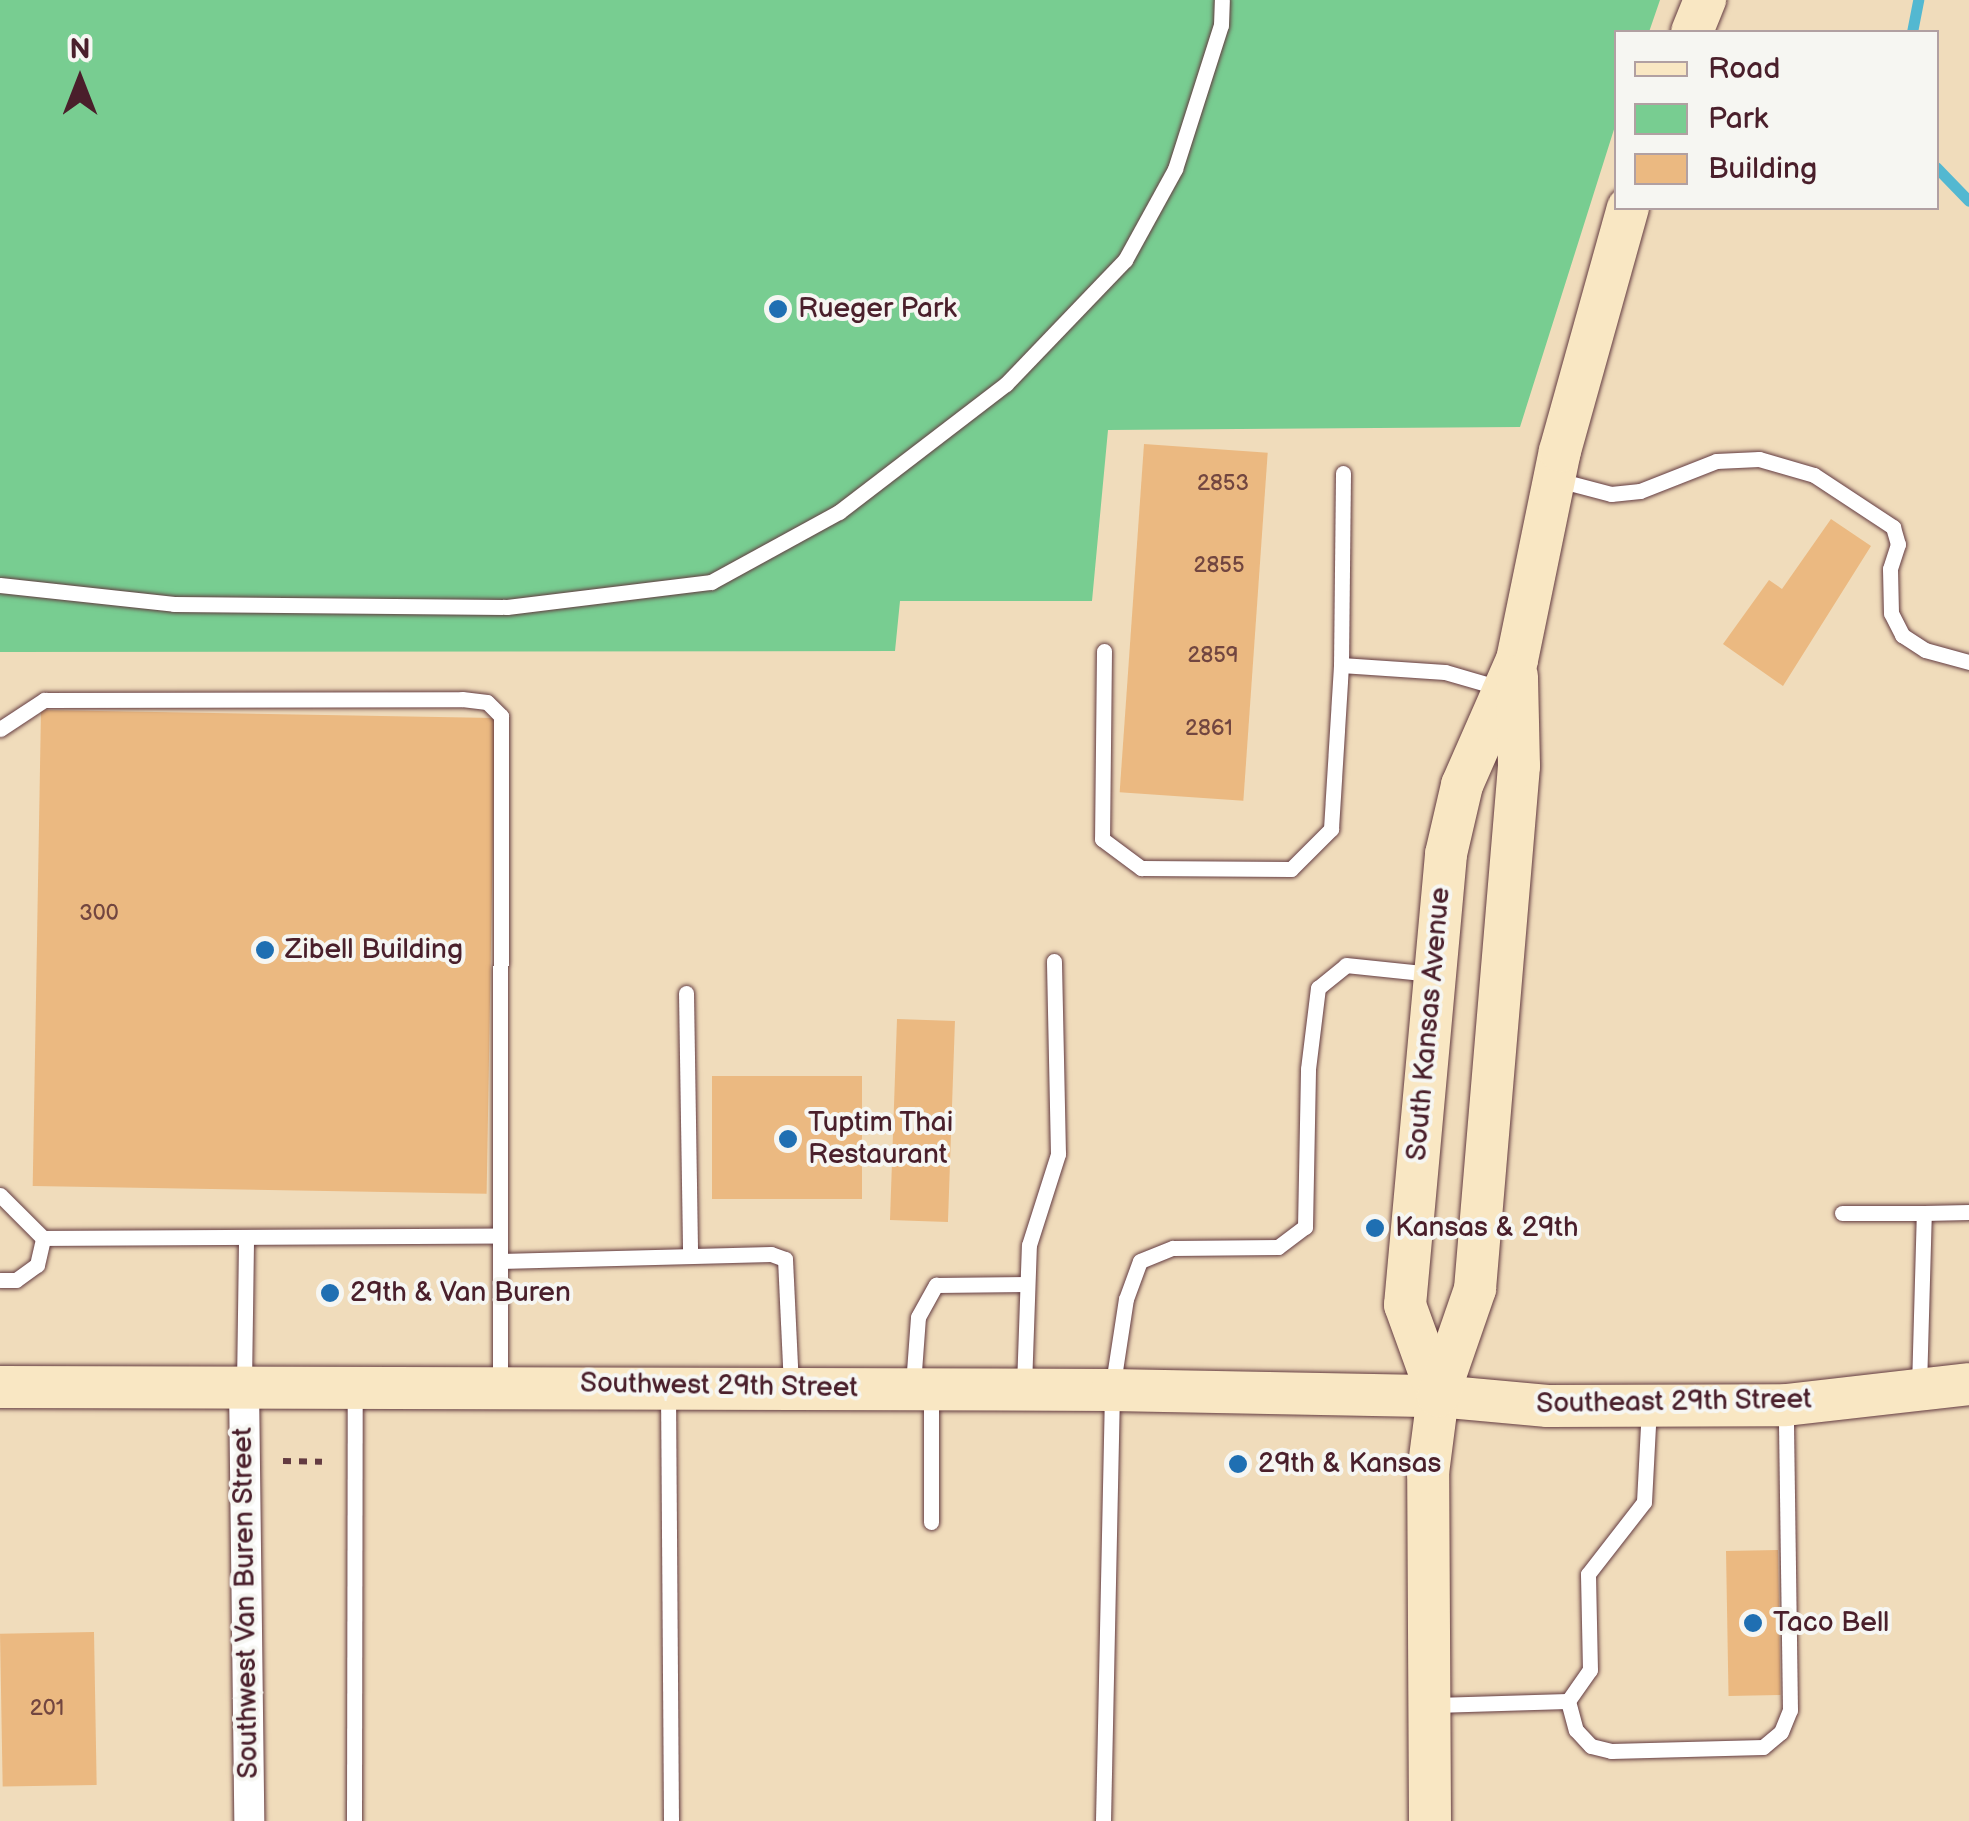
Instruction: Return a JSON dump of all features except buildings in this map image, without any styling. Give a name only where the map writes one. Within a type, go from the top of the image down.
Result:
[{"type":"main road","points":[[1693,30],[1705,0]]},
{"type":"main road","name":"South Kansas Avenue","points":[[1438,1396],[1406,1305],[1443,872],[1462,785],[1510,675],[1554,479],[1627,210]]},
{"type":"main road","name":"South Kansas Avenue","points":[[1430,1821],[1428,1473],[1438,1396],[1475,1289],[1519,766],[1510,675]]},
{"type":"main road","name":"Southeast 29th Street","points":[[1438,1396],[1548,1406],[1786,1404],[1969,1384]]},
{"type":"main road","name":"Southwest 29th Street","points":[[0,1387],[668,1385],[1438,1396]]},
{"type":"street","name":"Southwest Van Buren Street","points":[[244,1385],[248,1821]]},
{"type":"lane","points":[[0,584],[174,604],[507,607],[712,582],[839,512],[1006,384],[1125,260],[1175,170],[1221,25],[1222,0]]},
{"type":"lane","points":[[1554,479],[1611,494],[1640,491],[1716,460],[1759,459],[1814,475],[1893,526],[1898,544],[1890,570],[1891,613],[1902,635],[1925,650],[1969,662]]},
{"type":"lane","points":[[1104,651],[1102,839],[1141,868],[1291,869],[1330,828],[1341,666],[1342,474]]},
{"type":"lane","points":[[1341,666],[1510,675]]},
{"type":"lane","points":[[0,729],[44,700],[487,702],[501,716],[500,1384]]},
{"type":"lane","points":[[1024,1390],[1028,1244],[1058,1154],[1054,961]]},
{"type":"lane","points":[[1103,1821],[1112,1390],[1126,1299],[1140,1260],[1173,1248],[1278,1247],[1305,1227],[1308,1069],[1318,988],[1346,965],[1434,974]]},
{"type":"lane","points":[[686,993],[690,1256]]},
{"type":"lane","points":[[0,1195],[43,1238],[500,1236]]},
{"type":"lane","points":[[1842,1213],[1969,1212]]},
{"type":"lane","points":[[1919,1387],[1924,1213]]},
{"type":"lane","points":[[0,1280],[16,1280],[36,1265],[43,1238]]},
{"type":"lane","points":[[244,1385],[246,1240]]},
{"type":"lane","points":[[500,1261],[785,1258],[792,1387]]},
{"type":"lane","points":[[931,1522],[918,1317],[936,1285],[1026,1284]]},
{"type":"lane","points":[[354,1821],[355,1384]]},
{"type":"lane","points":[[668,1385],[671,1821]]},
{"type":"lane","points":[[1568,1701],[1576,1730],[1591,1746],[1611,1751],[1763,1747],[1782,1732],[1790,1710],[1786,1404]]},
{"type":"lane","points":[[1568,1701],[1590,1670],[1588,1574],[1644,1502],[1649,1405]]},
{"type":"lane","points":[[1430,1705],[1568,1701]]},
{"type":"path","points":[[283,1462],[322,1462]]},
{"type":"green space","name":"Rueger Park","points":[[0,0],[1660,0],[1650,30],[1614,30],[1614,129],[1520,427],[1108,430],[1092,601],[900,601],[895,651],[0,652]]},
{"type":"waterway","points":[[1912,30],[1918,0]]},
{"type":"waterway","points":[[1939,170],[1969,201]]},
{"type":"place","name":"Rueger Park","points":[[778,309]]},
{"type":"place","name":"Zibell Building","points":[[265,950]]},
{"type":"place","name":"Tuptim Thai Restaurant","points":[[788,1139]]},
{"type":"place","name":"Kansas & 29th","points":[[1375,1228]]},
{"type":"place","name":"29th & Van Buren","points":[[330,1293]]},
{"type":"place","name":"29th & Kansas","points":[[1238,1464]]},
{"type":"place","name":"Taco Bell","points":[[1753,1623]]}]
